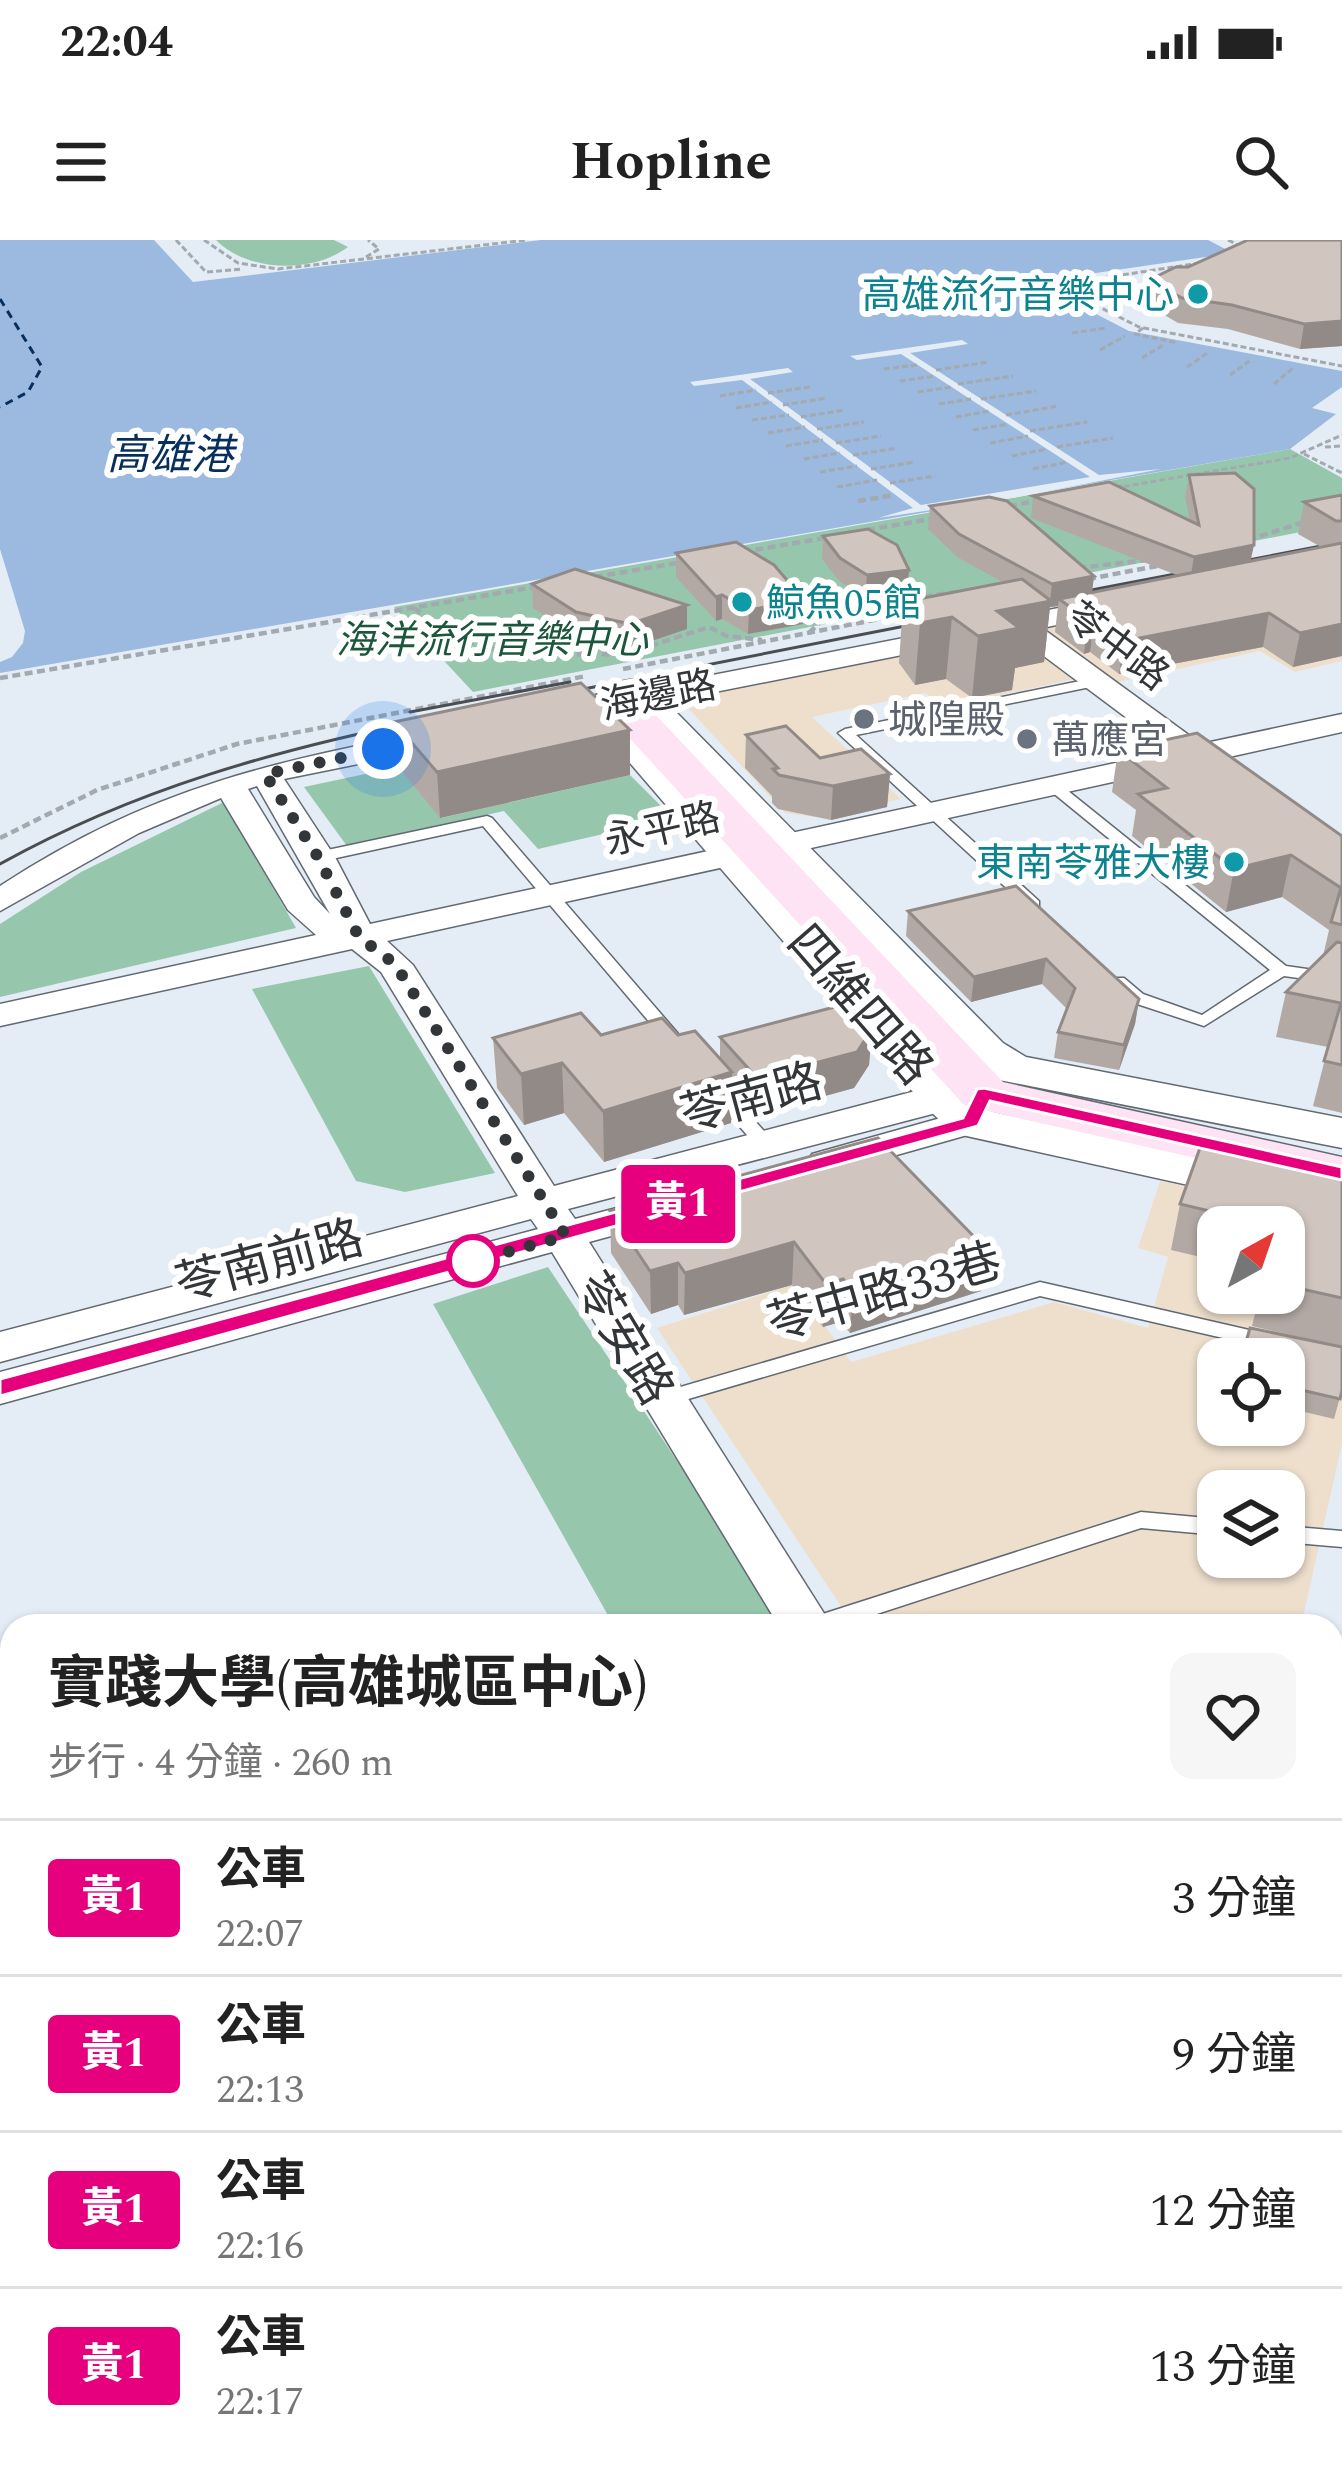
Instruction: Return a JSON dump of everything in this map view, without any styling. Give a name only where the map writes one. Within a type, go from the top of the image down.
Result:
[{"type":"main road","name":"四維四路","points":[[620,701],[977,1095],[1342,1174]]},
{"type":"street","name":"海邊路","points":[[558,714],[1150,598]]},
{"type":"street","name":"苓中路","points":[[1017,622],[1230,780]]},
{"type":"street","name":"永平路","points":[[0,1015],[1342,723]]},
{"type":"street","points":[[0,902],[71,859],[229,785],[492,727]]},
{"type":"street","name":"苓安路","points":[[265,774],[318,857],[359,937]]},
{"type":"street","name":"苓安路","points":[[229,785],[299,903],[322,926],[359,937],[395,964],[661,1400],[801,1614]]},
{"type":"street","name":"四維四路","points":[[977,1095],[1342,1133]]},
{"type":"street","name":"四維四路","points":[[977,1095],[1342,1203]]},
{"type":"street","name":"苓南路","points":[[555,1220],[767,1146],[977,1095]]},
{"type":"street","name":"苓南路","points":[[555,1220],[977,1095]]},
{"type":"street","name":"苓南前路","points":[[0,1347],[555,1220]]},
{"type":"street","name":"苓南前路","points":[[0,1388],[555,1220]]},
{"type":"lane","points":[[1051,920],[845,733],[1095,682]]},
{"type":"lane","points":[[1052,785],[1281,970],[1342,980]]},
{"type":"lane","points":[[318,857],[488,820],[689,1057]]},
{"type":"lane","points":[[1102,967],[1137,998],[1204,1021],[1281,970]]},
{"type":"lane","points":[[705,1075],[767,1146]]},
{"type":"lane","name":"苓中路33巷","points":[[661,1400],[1040,1289],[1252,1338]]},
{"type":"lane","points":[[847,1614],[1142,1520],[1197,1525]]},
{"type":"lane","points":[[1305,1536],[1342,1539]]},
{"type":"path","points":[[176,240],[206,272],[527,240]]},
{"type":"path","points":[[204,240],[224,260],[247,268]]},
{"type":"path","points":[[363,259],[379,249],[368,240]]},
{"type":"path","points":[[1228,240],[1258,254],[1235,257]]},
{"type":"path","points":[[1213,261],[1056,285],[1142,329],[1342,366]]},
{"type":"path","points":[[1072,334],[1106,328]]},
{"type":"path","points":[[1142,329],[1135,334],[1178,343]]},
{"type":"path","points":[[1100,350],[1125,336]]},
{"type":"path","points":[[1142,358],[1165,344]]},
{"type":"path","points":[[1187,367],[1209,352]]},
{"type":"path","points":[[1230,375],[1251,360]]},
{"type":"path","points":[[900,381],[988,362]]},
{"type":"path","points":[[884,369],[917,364]]},
{"type":"path","points":[[1274,384],[1293,368]]},
{"type":"path","points":[[917,392],[1013,376]]},
{"type":"path","points":[[768,393],[810,387]]},
{"type":"path","points":[[720,396],[756,390]]},
{"type":"path","points":[[981,399],[1036,391]]},
{"type":"path","points":[[784,405],[826,398]]},
{"type":"path","points":[[938,404],[971,399]]},
{"type":"path","points":[[736,408],[772,402]]},
{"type":"path","points":[[1006,415],[1058,406]]},
{"type":"path","points":[[801,417],[844,410]]},
{"type":"path","points":[[956,417],[990,411]]},
{"type":"path","points":[[752,420],[789,415]]},
{"type":"path","points":[[817,429],[864,422]]},
{"type":"path","points":[[990,443],[1087,422]]},
{"type":"path","points":[[973,430],[1009,424]]},
{"type":"path","points":[[768,433],[805,427]]},
{"type":"path","points":[[1106,490],[1304,454],[1342,435]]},
{"type":"path","points":[[836,443],[881,436]]},
{"type":"path","points":[[1057,447],[1113,437]]},
{"type":"path","points":[[786,446],[823,440]]},
{"type":"path","points":[[1321,448],[1342,446]]},
{"type":"path","points":[[853,455],[898,448]]},
{"type":"path","points":[[1012,455],[1048,449]]},
{"type":"path","points":[[804,459],[840,453]]},
{"type":"path","points":[[1304,454],[1340,470]]},
{"type":"path","points":[[872,469],[915,462]]},
{"type":"path","points":[[1033,469],[1068,462]]},
{"type":"path","points":[[820,472],[857,466]]},
{"type":"path","points":[[890,483],[934,476]]},
{"type":"path","points":[[837,487],[877,480]]},
{"type":"path","points":[[857,501],[895,495]]},
{"type":"path","points":[[991,509],[1037,502],[1026,496]]},
{"type":"path","points":[[852,533],[944,517]]},
{"type":"path","points":[[1230,543],[1307,521]]},
{"type":"path","points":[[737,553],[829,537]]},
{"type":"path","points":[[1075,578],[1080,565],[1162,557]]},
{"type":"path","points":[[575,580],[691,560]]},
{"type":"path","points":[[0,678],[552,584]]},
{"type":"path","points":[[797,625],[807,633],[847,605],[971,591]]},
{"type":"path","points":[[414,608],[451,636],[513,655],[625,655],[709,627],[768,641]]},
{"type":"shaded area","points":[[1342,569],[1342,661],[1295,672],[1260,651],[1118,682],[1070,680],[946,707],[925,693],[812,717],[901,799],[815,817],[785,813],[687,707],[701,693]]},
{"type":"shaded area","points":[[1160,1181],[1277,1206],[1197,1206],[1197,1314],[1305,1314],[1305,1212],[1342,1220],[1342,1444],[1304,1614],[846,1614],[657,1328],[795,1284],[851,1362],[1054,1302],[1148,1328],[1168,1257],[1138,1248]]},
{"type":"green space","points":[[216,240],[334,240],[348,247],[317,262],[280,266],[245,258]]},
{"type":"green space","name":"海洋流行音樂中心","points":[[1290,449],[1342,478],[1342,524],[473,692],[394,607]]},
{"type":"green space","points":[[398,767],[441,818],[630,775],[673,818],[538,849],[504,811],[347,846],[304,787]]},
{"type":"green space","points":[[224,802],[296,928],[0,997],[0,924],[81,872]]},
{"type":"green space","points":[[369,966],[495,1173],[405,1192],[356,1181],[252,989]]},
{"type":"green space","points":[[548,1267],[779,1614],[607,1614],[433,1304]]},
{"type":"water","name":"高雄港","points":[[0,240],[154,240],[193,282],[541,240],[1208,240],[1233,253],[1034,282],[1129,331],[1342,371],[1342,387],[1312,408],[1336,414],[1290,449],[0,673]]},
{"type":"pier","points":[[962,340],[968,344],[910,353],[1099,475],[1161,469],[878,518],[913,508],[742,380],[694,386],[690,382],[788,368],[793,372],[750,379],[921,505],[1090,477],[901,354],[857,360],[850,356]]},
{"type":"pier","points":[[0,549],[25,631],[12,657],[0,662]]},
{"type":"building","points":[[1248,240],[1342,240],[1342,321],[1304,324],[1182,298],[1149,280]]},
{"type":"building","points":[[1235,473],[1254,489],[1254,545],[1194,557],[1033,496],[1109,482],[1199,525],[1189,475]]},
{"type":"building","points":[[1342,495],[1342,521],[1304,502]]},
{"type":"building","points":[[989,497],[1007,501],[1094,576],[1052,584],[959,534],[930,506]]},
{"type":"building","points":[[868,529],[897,545],[909,570],[867,575],[840,558],[823,536]]},
{"type":"building","points":[[736,542],[774,565],[804,600],[749,610],[722,595],[716,597],[676,553]]},
{"type":"building","points":[[1342,543],[1342,624],[1300,633],[1269,613],[1124,641],[1059,599]]},
{"type":"building","points":[[575,569],[687,605],[630,624],[576,612],[532,584]]},
{"type":"building","points":[[1022,579],[1051,601],[997,611],[1019,628],[978,636],[952,617],[920,623],[903,602]]},
{"type":"building","points":[[581,683],[630,730],[437,772],[394,722]]},
{"type":"building","points":[[786,726],[820,758],[861,749],[890,774],[833,786],[779,775],[773,769],[778,768],[746,735]]},
{"type":"building","points":[[1197,733],[1342,836],[1342,925],[1331,922],[1341,888],[1291,855],[1234,869],[1138,794],[1167,788],[1118,750]]},
{"type":"building","points":[[1016,886],[1139,999],[1124,1045],[1058,1032],[1075,988],[1046,959],[974,977],[908,911]]},
{"type":"building","points":[[1337,942],[1342,943],[1342,1065],[1324,1061],[1341,1003],[1286,992]]},
{"type":"building","points":[[846,1004],[872,1029],[857,1052],[757,1078],[720,1037]]},
{"type":"building","points":[[581,1013],[601,1035],[662,1018],[678,1035],[695,1031],[732,1072],[603,1111],[562,1063],[521,1074],[493,1038]]},
{"type":"building","points":[[878,1138],[986,1249],[853,1290],[843,1279],[826,1284],[794,1242],[685,1273],[678,1263],[650,1271],[610,1211]]},
{"type":"building","points":[[1201,1145],[1342,1177],[1342,1298],[1305,1290],[1305,1206],[1197,1208],[1180,1204]]},
{"type":"building","points":[[1250,1328],[1298,1338],[1247,1338]]},
{"type":"building","points":[[1305,1339],[1342,1347],[1340,1399],[1305,1391]]},
{"type":"ferry route","points":[[0,299],[42,367],[28,392],[0,407]]},
{"type":"tram line","points":[[1060,596],[1342,542]]},
{"type":"tram line","points":[[553,695],[936,620]]},
{"type":"tram line","points":[[410,712],[570,682]]},
{"type":"tram line","points":[[0,864],[103,814],[208,775],[429,719]]},
{"type":"bus line","name":"黃1","points":[[0,1388],[971,1122],[984,1094],[1342,1174]]},
{"type":"place","name":"高雄流行音樂中心","points":[[1198,294]]},
{"type":"place","name":"鯨魚05館","points":[[742,602]]},
{"type":"place","name":"城隍殿","points":[[864,719]]},
{"type":"place","name":"萬應宮","points":[[1027,739]]},
{"type":"place","name":"東南苓雅大樓","points":[[1234,862]]},
{"type":"route","points":[[383,749],[265,774],[318,857],[359,937],[395,964],[566,1236],[459,1265],[473,1261]]}]
